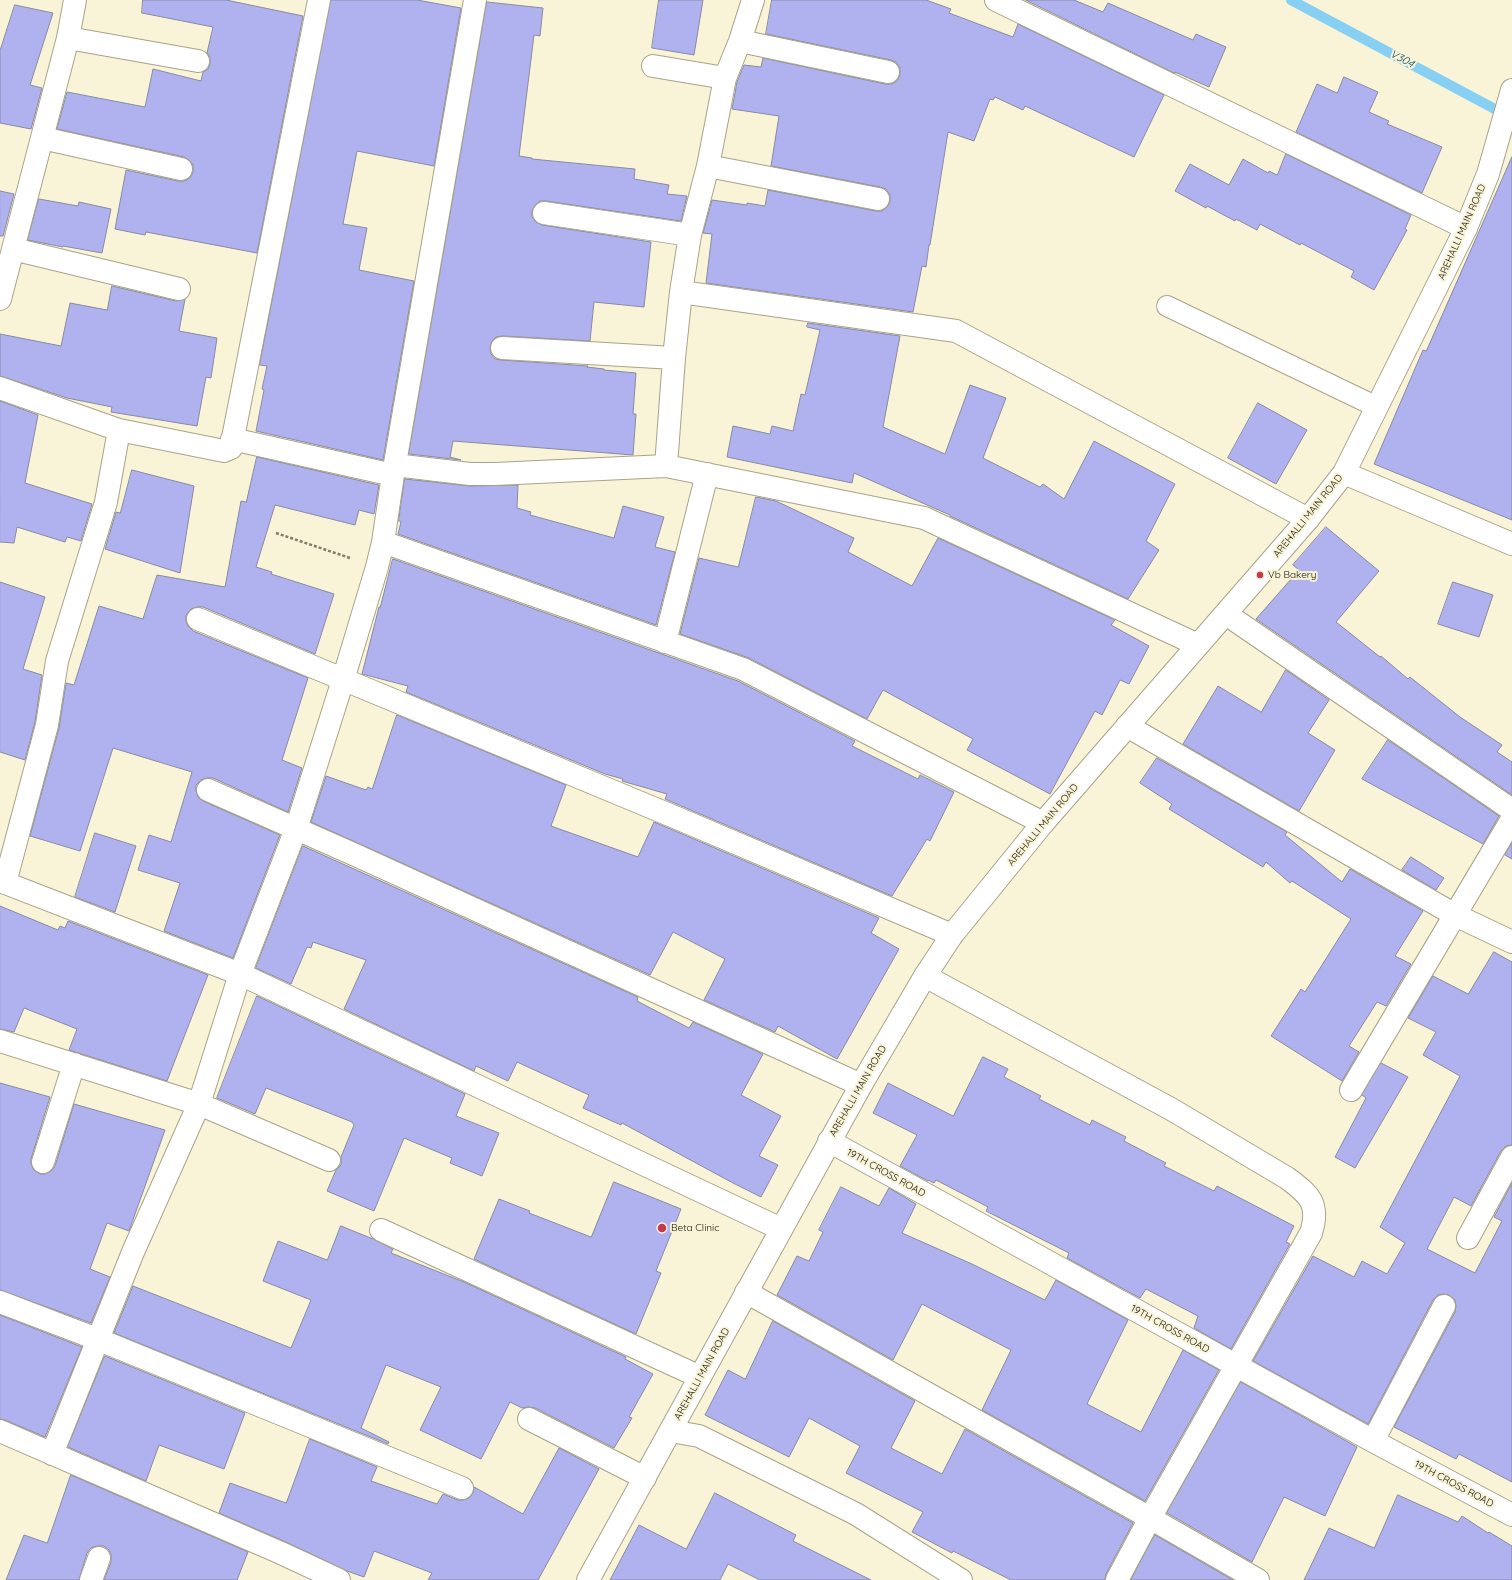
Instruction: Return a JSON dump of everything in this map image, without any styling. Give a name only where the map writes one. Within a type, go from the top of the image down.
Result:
[{"type":"street","points":[[0,299],[68,38],[75,0]]},
{"type":"street","points":[[0,388],[119,430],[224,451],[231,448],[319,0]]},
{"type":"street","points":[[52,1454],[133,1252],[199,1104],[240,974],[296,829],[377,567],[383,542],[394,470],[475,0]]},
{"type":"street","points":[[666,466],[674,358],[681,292],[690,235],[708,166],[725,78],[740,41],[753,0]]},
{"type":"street","points":[[996,0],[1466,228]]},
{"type":"street","points":[[68,38],[198,61]]},
{"type":"street","points":[[740,41],[888,72]]},
{"type":"street","points":[[653,66],[725,78]]},
{"type":"street","name":"AREHALLI MAIN ROAD","points":[[588,1580],[861,1085],[925,976],[952,935],[1043,823],[1308,519],[1344,472],[1466,228],[1488,174],[1512,90]]},
{"type":"street","points":[[42,138],[180,170]]},
{"type":"street","points":[[708,166],[878,199]]},
{"type":"street","points":[[544,213],[690,235]]},
{"type":"street","points":[[13,249],[179,289]]},
{"type":"street","points":[[681,292],[956,331],[1308,519]]},
{"type":"street","points":[[502,348],[674,358]]},
{"type":"street","points":[[119,430],[106,502],[57,661],[47,725],[2,882],[240,974],[781,1229]]},
{"type":"street","points":[[232,439],[394,470],[495,474],[666,466],[924,518],[1198,645]]},
{"type":"street","points":[[1344,472],[1512,544]]},
{"type":"street","points":[[665,642],[707,474]]},
{"type":"street","points":[[383,542],[743,669],[1043,823]]},
{"type":"street","points":[[1226,614],[1512,810]]},
{"type":"street","points":[[198,619],[678,818],[952,935]]},
{"type":"street","points":[[1128,726],[1455,915],[1512,942]]},
{"type":"street","points":[[208,790],[861,1085]]},
{"type":"street","points":[[1351,1090],[1512,819]]},
{"type":"street","points":[[925,976],[1171,1109],[1287,1178],[1301,1188],[1312,1201],[1314,1223],[1311,1233],[1150,1518],[1117,1580]]},
{"type":"street","points":[[0,1040],[199,1104],[328,1160]]},
{"type":"street","points":[[44,1162],[74,1064]]},
{"type":"street","name":"19TH CROSS ROAD","points":[[830,1141],[1373,1441],[1512,1515]]},
{"type":"street","points":[[1468,1238],[1512,1157]]},
{"type":"street","points":[[381,1230],[700,1377]]},
{"type":"street","points":[[746,1292],[1258,1580]]},
{"type":"street","points":[[0,1302],[97,1339],[462,1488]]},
{"type":"street","points":[[1373,1441],[1444,1306]]},
{"type":"street","points":[[529,1419],[644,1478]]},
{"type":"street","points":[[0,1431],[152,1496],[339,1580]]},
{"type":"street","points":[[671,1431],[699,1436],[856,1514],[961,1580]]},
{"type":"street","points":[[91,1580],[99,1558]]},
{"type":"lane","points":[[1167,306],[1377,407]]},
{"type":"path","points":[[276,533],[377,567]]},
{"type":"building","points":[[143,0],[226,0],[303,16],[257,253],[146,232],[145,235],[115,229],[126,170],[184,181],[190,178],[193,172],[193,165],[184,157],[57,129],[67,92],[145,107],[153,69],[201,81],[203,72],[208,69],[210,64],[210,57],[207,53],[213,27],[142,13]]},
{"type":"building","points":[[331,0],[417,0],[461,8],[434,166],[357,151],[343,224],[367,228],[359,270],[414,281],[383,460],[256,431],[267,366],[260,365]]},
{"type":"building","points":[[659,0],[703,0],[694,55],[652,48]]},
{"type":"building","points":[[772,0],[926,0],[951,9],[949,13],[1013,37],[1018,24],[1164,95],[1134,157],[1025,106],[1023,110],[995,97],[993,100],[990,99],[974,141],[948,132],[926,267],[922,266],[913,312],[706,283],[712,234],[703,233],[712,200],[765,206],[768,190],[876,211],[882,211],[890,202],[890,195],[886,189],[880,187],[771,166],[779,116],[732,109],[737,82],[744,65],[761,67],[763,58],[885,84],[892,84],[897,81],[900,75],[900,68],[896,62],[891,60],[766,34]]},
{"type":"building","points":[[1026,0],[1074,0],[1103,12],[1108,3],[1193,40],[1196,34],[1226,47],[1209,87],[1175,73]]},
{"type":"building","points":[[487,2],[543,8],[540,36],[534,35],[519,156],[532,159],[635,169],[634,179],[669,185],[667,194],[687,196],[681,221],[540,201],[535,205],[532,211],[532,217],[536,222],[542,225],[651,242],[644,307],[594,302],[590,341],[503,336],[496,337],[492,341],[490,347],[491,354],[495,359],[588,366],[587,367],[604,370],[636,373],[633,414],[636,414],[633,455],[453,441],[450,457],[461,460],[409,454]]},
{"type":"building","points":[[15,5],[53,13],[30,85],[42,88],[31,129],[0,123],[0,51]]},
{"type":"building","points":[[1344,77],[1378,92],[1369,112],[1389,121],[1387,124],[1442,147],[1422,193],[1296,132],[1317,84],[1337,93]]},
{"type":"building","points":[[1286,154],[1411,215],[1405,229],[1407,230],[1374,290],[1351,277],[1354,271],[1301,243],[1300,245],[1260,224],[1257,230],[1236,219],[1235,221],[1207,206],[1206,208],[1175,191],[1190,164],[1229,185],[1243,159],[1268,173],[1269,171],[1277,175]]},
{"type":"building","points":[[1512,157],[1512,520],[1374,464],[1423,350],[1426,351]]},
{"type":"building","points":[[0,191],[14,194],[3,236],[0,236]]},
{"type":"building","points":[[39,199],[78,206],[79,202],[111,209],[102,253],[28,240]]},
{"type":"building","points":[[112,286],[176,301],[185,299],[179,331],[217,338],[211,378],[206,377],[197,426],[111,412],[112,407],[67,398],[0,376],[0,334],[61,346],[70,303],[107,310]]},
{"type":"building","points":[[808,323],[900,336],[883,427],[945,454],[970,385],[1006,398],[983,458],[1040,487],[1043,484],[1064,499],[1094,441],[1175,484],[1146,541],[1159,550],[1128,599],[950,515],[854,473],[852,483],[727,457],[733,426],[770,434],[772,426],[793,431],[801,394],[805,395],[820,330],[807,327]]},
{"type":"building","points":[[0,401],[38,415],[25,483],[92,504],[81,541],[67,537],[65,542],[17,527],[14,543],[0,542]]},
{"type":"building","points":[[1258,403],[1307,430],[1276,484],[1228,458]]},
{"type":"building","points":[[257,457],[379,485],[374,514],[359,510],[355,525],[275,505],[256,567],[272,572],[271,574],[334,594],[315,654],[203,607],[191,609],[186,615],[188,626],[193,631],[308,678],[282,760],[302,768],[288,812],[213,778],[201,780],[196,785],[198,797],[203,801],[280,835],[233,958],[164,931],[180,883],[138,870],[149,835],[171,842],[192,772],[113,748],[80,851],[30,836],[59,728],[66,683],[74,685],[99,606],[143,619],[157,575],[225,587],[241,501],[246,502]]},
{"type":"building","points":[[132,470],[194,486],[180,573],[105,549],[116,512],[120,513]]},
{"type":"building","points":[[405,479],[470,486],[518,485],[517,508],[531,512],[530,515],[614,538],[623,506],[664,517],[655,547],[675,552],[656,625],[398,534],[401,522],[399,521]]},
{"type":"building","points":[[756,497],[776,501],[854,538],[848,552],[912,586],[938,538],[1115,620],[1111,625],[1149,646],[1129,684],[1120,680],[1102,715],[1095,711],[1050,794],[967,750],[973,739],[883,690],[867,719],[749,658],[680,634],[699,558],[738,567]]},
{"type":"building","points":[[1326,527],[1379,571],[1336,622],[1380,657],[1381,656],[1408,679],[1410,677],[1460,717],[1502,745],[1497,752],[1512,762],[1512,795],[1256,619],[1299,570],[1293,565]]},
{"type":"building","points":[[393,559],[738,681],[855,741],[852,746],[918,779],[920,775],[954,792],[930,841],[927,839],[892,896],[665,799],[667,794],[622,781],[623,779],[605,774],[406,692],[408,686],[362,674]]},
{"type":"building","points":[[0,582],[45,597],[23,669],[42,675],[35,722],[25,760],[0,752]]},
{"type":"building","points":[[1453,582],[1493,595],[1479,637],[1438,624]]},
{"type":"building","points":[[1286,670],[1329,700],[1308,733],[1335,750],[1299,811],[1183,744],[1218,686],[1261,712]]},
{"type":"building","points":[[397,715],[566,785],[551,826],[638,857],[654,822],[879,918],[871,933],[899,949],[837,1059],[778,1026],[775,1032],[704,1000],[725,959],[673,932],[650,975],[311,822],[326,776],[366,790],[368,787],[372,789]]},
{"type":"building","points":[[1388,740],[1499,816],[1483,844],[1362,779]]},
{"type":"building","points":[[1157,758],[1287,832],[1285,835],[1342,882],[1350,869],[1423,911],[1395,956],[1411,964],[1386,1006],[1377,1002],[1349,1046],[1359,1052],[1342,1081],[1271,1036],[1301,989],[1305,992],[1351,919],[1292,881],[1290,883],[1266,862],[1263,867],[1169,809],[1172,804],[1140,783]]},
{"type":"building","points":[[95,833],[136,846],[115,912],[75,897]]},
{"type":"building","points":[[1512,843],[1512,859],[1505,855]]},
{"type":"building","points":[[303,846],[638,997],[637,1001],[689,1028],[693,1022],[763,1054],[741,1095],[781,1116],[759,1156],[778,1165],[761,1197],[622,1123],[621,1125],[583,1108],[589,1095],[517,1062],[508,1081],[476,1066],[474,1071],[344,1009],[366,960],[313,942],[311,948],[307,947],[291,984],[256,968]]},
{"type":"building","points":[[1411,857],[1444,878],[1436,890],[1402,870]]},
{"type":"building","points":[[0,906],[58,930],[60,926],[65,928],[68,921],[208,975],[167,1081],[69,1050],[77,1029],[24,1008],[14,1032],[0,1029]]},
{"type":"building","points":[[1494,952],[1512,962],[1512,1145],[1506,1146],[1501,1151],[1471,1206],[1454,1197],[1427,1249],[1475,1273],[1502,1221],[1494,1217],[1512,1183],[1512,1482],[1459,1454],[1456,1459],[1394,1427],[1455,1312],[1455,1300],[1449,1295],[1438,1295],[1433,1300],[1368,1424],[1253,1361],[1313,1256],[1354,1277],[1362,1261],[1387,1274],[1405,1243],[1380,1227],[1460,1076],[1423,1055],[1436,1032],[1408,1018],[1433,976],[1468,994]]},
{"type":"building","points":[[257,996],[465,1094],[456,1116],[499,1133],[482,1176],[450,1163],[452,1158],[404,1138],[374,1211],[327,1191],[336,1170],[341,1165],[341,1157],[354,1125],[352,1122],[266,1088],[255,1114],[217,1098]]},
{"type":"building","points":[[983,1057],[1008,1069],[1004,1077],[1041,1096],[1039,1099],[1090,1125],[1092,1120],[1126,1137],[1124,1141],[1166,1163],[1164,1166],[1214,1191],[1217,1186],[1294,1226],[1286,1242],[1290,1244],[1231,1349],[1194,1328],[1198,1316],[1146,1289],[1140,1298],[1067,1258],[1069,1253],[986,1211],[988,1207],[936,1180],[934,1183],[928,1181],[900,1166],[917,1135],[873,1113],[888,1083],[953,1116]]},
{"type":"building","points":[[1381,1063],[1408,1077],[1355,1168],[1335,1157],[1366,1098],[1362,1095]]},
{"type":"building","points":[[0,1083],[50,1097],[31,1159],[31,1164],[34,1170],[40,1174],[45,1174],[51,1171],[55,1166],[74,1104],[165,1130],[129,1231],[107,1223],[90,1269],[110,1277],[91,1323],[0,1290]]},
{"type":"building","points":[[614,1182],[681,1209],[656,1271],[661,1273],[636,1334],[474,1259],[499,1199],[530,1211],[529,1213],[591,1237]]},
{"type":"building","points":[[841,1187],[879,1206],[889,1188],[916,1204],[902,1233],[972,1264],[1045,1300],[1056,1280],[1128,1320],[1087,1404],[1141,1432],[1183,1350],[1219,1370],[1145,1501],[982,1410],[1011,1350],[922,1304],[893,1360],[777,1295],[797,1256],[809,1261],[823,1232],[819,1230]]},
{"type":"building","points":[[341,1226],[393,1249],[391,1253],[464,1282],[626,1357],[625,1359],[653,1374],[629,1417],[632,1418],[614,1448],[535,1408],[522,1408],[510,1402],[481,1459],[420,1430],[441,1387],[386,1365],[361,1428],[389,1442],[388,1444],[114,1333],[133,1286],[291,1348],[311,1300],[263,1281],[278,1241],[327,1260]]},
{"type":"building","points":[[0,1315],[82,1347],[45,1437],[0,1419]]},
{"type":"building","points":[[773,1321],[915,1401],[891,1448],[942,1474],[965,1429],[1133,1523],[1106,1574],[1105,1580],[1011,1580],[953,1551],[952,1553],[912,1532],[923,1512],[846,1473],[860,1446],[809,1418],[789,1457],[705,1415],[728,1370],[745,1379]]},
{"type":"building","points":[[105,1356],[245,1413],[224,1469],[159,1445],[146,1481],[68,1447]]},
{"type":"building","points":[[1241,1382],[1357,1447],[1325,1516],[1284,1497],[1252,1562],[1167,1513]]},
{"type":"building","points":[[310,1439],[377,1467],[371,1481],[437,1504],[443,1494],[458,1500],[469,1498],[473,1493],[474,1487],[523,1514],[559,1448],[599,1469],[538,1580],[428,1580],[432,1573],[374,1551],[364,1577],[347,1571],[286,1542],[219,1513],[230,1483],[286,1503]]},
{"type":"building","points":[[71,1475],[248,1552],[237,1580],[104,1580],[111,1562],[111,1555],[109,1550],[104,1546],[97,1546],[91,1548],[87,1553],[79,1580],[6,1580],[24,1535],[47,1543]]},
{"type":"building","points":[[715,1493],[796,1535],[793,1541],[871,1580],[760,1580],[728,1564],[720,1580],[610,1580],[639,1525],[686,1549]]},
{"type":"building","points":[[1398,1495],[1458,1522],[1462,1516],[1488,1533],[1489,1532],[1512,1546],[1512,1580],[1304,1580],[1329,1528],[1374,1548]]},
{"type":"building","points":[[1155,1535],[1233,1580],[1131,1580]]},
{"type":"waterway","name":"V304","points":[[1291,0],[1506,115]]},
{"type":"place","name":"Vb Bakery","points":[[1260,575]]},
{"type":"place","name":"Beta Clinic","points":[[662,1228]]}]
